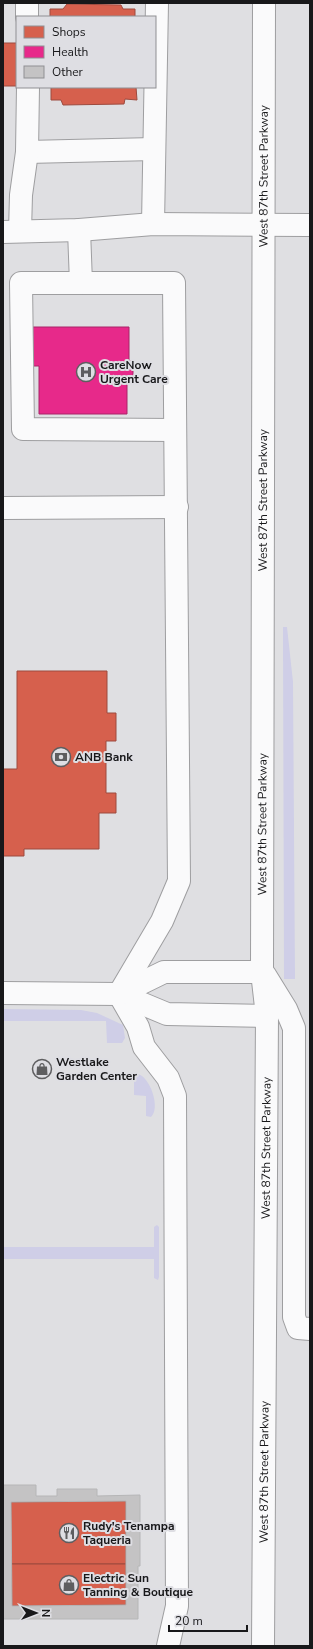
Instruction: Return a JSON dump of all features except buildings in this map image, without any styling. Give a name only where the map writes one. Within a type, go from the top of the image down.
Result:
[{"type":"main road","points":[[27,3],[27,16]]},
{"type":"main road","points":[[156,52],[157,3]]},
{"type":"main road","name":"West 87th Street Parkway","points":[[263,1646],[267,1016],[262,972],[264,3]]},
{"type":"main road","points":[[28,88],[27,152],[21,195],[11,231],[79,230],[153,224],[310,225]]},
{"type":"main road","points":[[153,224],[155,88]]},
{"type":"main road","points":[[27,152],[154,149]]},
{"type":"main road","points":[[79,230],[81,283]]},
{"type":"main road","points":[[119,994],[162,921],[179,881],[174,283],[21,283],[23,429],[175,430]]},
{"type":"main road","points":[[3,508],[177,507]]},
{"type":"main road","points":[[119,994],[164,972],[262,972],[286,1009],[294,1028],[294,1317],[298,1328],[310,1329]]},
{"type":"main road","points":[[3,993],[119,994],[167,1014],[267,1016]]},
{"type":"main road","points":[[119,994],[138,1027],[144,1047],[168,1078],[175,1096],[177,1606],[168,1646]]},
{"type":"shaded area","points":[[283,627],[287,627],[293,682],[295,979],[284,979]]},
{"type":"shaded area","points":[[3,1009],[81,1010],[97,1013],[123,1025],[125,1038],[122,1043],[107,1043],[106,1021],[3,1021]]},
{"type":"shaded area","points":[[138,1074],[146,1081],[153,1093],[155,1107],[154,1113],[151,1117],[146,1116],[146,1096],[134,1095],[134,1076]]},
{"type":"shaded area","points":[[157,1225],[159,1227],[158,1280],[154,1278],[154,1259],[3,1259],[3,1247],[154,1247],[154,1227]]},
{"type":"place","name":"CareNow Urgent Care","points":[[86,372]]},
{"type":"place","name":"ANB Bank","points":[[61,757]]},
{"type":"place","name":"Westlake Garden Center","points":[[42,1069]]},
{"type":"place","name":"Rudy's Tenampa Taqueria","points":[[69,1533]]},
{"type":"place","name":"Electric Sun Tanning & Boutique","points":[[69,1585]]}]
